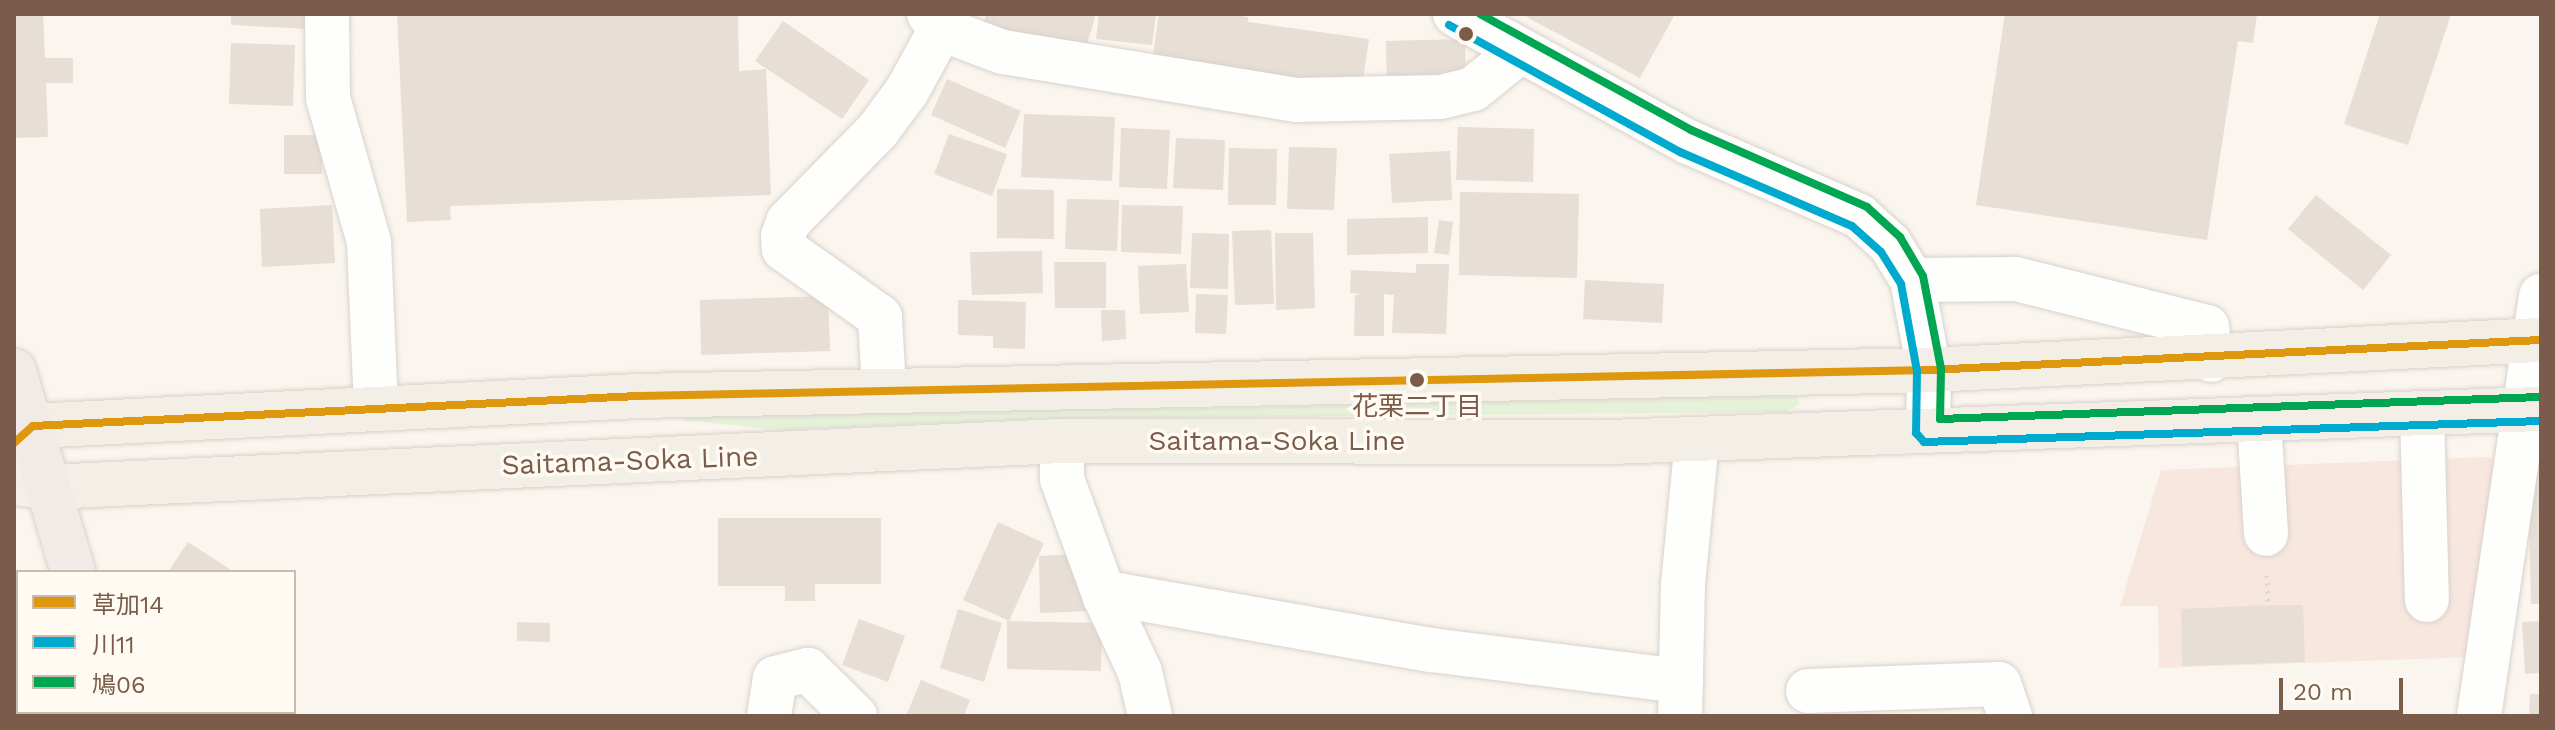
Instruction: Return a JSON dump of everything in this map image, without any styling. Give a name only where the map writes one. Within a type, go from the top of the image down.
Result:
[{"type":"highway","points":[[14,371],[31,485],[72,570]]},
{"type":"main road","name":"Saitama-Soka Line","points":[[23,435],[376,407],[884,389],[1187,389],[1929,370],[2211,360],[2537,340]]},
{"type":"main road","name":"Saitama-Soka Line","points":[[31,485],[1062,441],[1697,439],[2533,410]]},
{"type":"street","points":[[327,14],[328,98],[369,242],[376,407]]},
{"type":"street","points":[[1455,14],[1518,53],[1686,141],[1859,216],[1890,244],[1912,280],[1929,370],[1928,431]]},
{"type":"street","points":[[884,389],[880,317],[784,249],[783,236],[788,222],[878,130],[935,21],[1003,52],[1296,100],[1441,97],[1473,89],[1518,53]]},
{"type":"street","points":[[1912,280],[2016,279],[2207,327],[2211,360]]},
{"type":"street","points":[[2479,716],[2533,410],[2541,296]]},
{"type":"street","points":[[2422,413],[2427,600]]},
{"type":"street","points":[[2259,419],[2266,534]]},
{"type":"street","points":[[1105,597],[1118,595],[1680,698],[1683,585],[1697,439]]},
{"type":"street","points":[[1062,441],[1062,479],[1105,597],[1140,672],[1150,716]]},
{"type":"street","points":[[769,716],[775,678],[808,670],[855,716]]},
{"type":"street","points":[[1808,691],[1878,702],[1999,684],[2010,716]]},
{"type":"shaded area","points":[[2489,457],[2502,468],[2474,657],[2159,668],[2158,606],[2120,606],[2161,470]]},
{"type":"green space","points":[[1793,389],[1800,404],[1786,412],[1041,419],[779,430],[683,420],[682,414],[1273,407]]},
{"type":"building","points":[[14,14],[43,14],[45,58],[73,58],[73,83],[46,83],[48,137],[14,138]]},
{"type":"building","points":[[231,14],[312,14],[312,29],[231,25]]},
{"type":"building","points":[[397,14],[738,14],[739,71],[766,69],[771,195],[450,206],[451,220],[407,222]]},
{"type":"building","points":[[986,14],[1096,14],[1082,61],[981,33]]},
{"type":"building","points":[[1099,14],[1156,14],[1152,45],[1096,39]]},
{"type":"building","points":[[1159,14],[1227,14],[1248,17],[1248,22],[1369,39],[1361,94],[1152,61]]},
{"type":"building","points":[[1521,14],[1675,14],[1640,78]]},
{"type":"building","points":[[2005,14],[2257,14],[2253,43],[2238,41],[2207,240],[1976,205]]},
{"type":"building","points":[[2380,14],[2451,14],[2408,145],[2344,124]]},
{"type":"building","points":[[783,21],[869,80],[842,119],[755,61]]},
{"type":"building","points":[[1465,39],[1466,89],[1387,91],[1386,41]]},
{"type":"building","points":[[231,43],[295,45],[293,106],[229,104]]},
{"type":"building","points":[[947,79],[1021,111],[1005,148],[931,115]]},
{"type":"building","points":[[1024,114],[1115,117],[1112,181],[1021,177]]},
{"type":"building","points":[[1458,127],[1534,129],[1533,182],[1456,180]]},
{"type":"building","points":[[1121,128],[1170,130],[1167,189],[1119,187]]},
{"type":"building","points":[[949,134],[1007,154],[992,196],[934,174]]},
{"type":"building","points":[[284,135],[322,135],[322,174],[284,174]]},
{"type":"building","points":[[1176,138],[1225,140],[1223,190],[1173,188]]},
{"type":"building","points":[[1289,147],[1337,148],[1334,210],[1287,209]]},
{"type":"building","points":[[1229,148],[1277,149],[1276,205],[1228,205]]},
{"type":"building","points":[[1450,151],[1452,200],[1392,203],[1389,154]]},
{"type":"building","points":[[997,189],[1054,190],[1054,239],[997,238]]},
{"type":"building","points":[[1460,192],[1579,194],[1577,278],[1459,275]]},
{"type":"building","points":[[2316,195],[2391,255],[2363,290],[2288,229]]},
{"type":"building","points":[[1067,199],[1119,200],[1117,251],[1065,249]]},
{"type":"building","points":[[332,205],[335,263],[262,267],[260,209]]},
{"type":"building","points":[[1122,205],[1183,206],[1181,254],[1121,252]]},
{"type":"building","points":[[1428,217],[1428,253],[1347,255],[1347,219]]},
{"type":"building","points":[[1439,220],[1453,222],[1449,255],[1434,253]]},
{"type":"building","points":[[1271,230],[1274,304],[1235,305],[1232,231]]},
{"type":"building","points":[[1192,233],[1229,234],[1228,289],[1190,288]]},
{"type":"building","points":[[1275,233],[1313,233],[1315,308],[1276,310]]},
{"type":"building","points":[[1042,251],[1043,293],[972,295],[970,252]]},
{"type":"building","points":[[1054,262],[1106,262],[1106,308],[1055,308]]},
{"type":"building","points":[[1186,264],[1189,312],[1140,314],[1138,266]]},
{"type":"building","points":[[1416,264],[1449,264],[1446,334],[1392,333],[1394,295],[1384,294],[1384,336],[1354,336],[1355,295],[1364,294],[1350,293],[1351,270],[1416,273]]},
{"type":"building","points":[[1585,280],[1664,284],[1662,323],[1583,319]]},
{"type":"building","points":[[1196,294],[1228,295],[1226,334],[1195,333]]},
{"type":"building","points":[[828,296],[830,351],[701,355],[700,300]]},
{"type":"building","points":[[958,300],[1026,302],[1025,349],[993,348],[993,336],[958,335]]},
{"type":"building","points":[[1101,310],[1125,310],[1126,339],[1102,341]]},
{"type":"building","points":[[2541,465],[2541,604],[2531,604],[2528,466]]},
{"type":"building","points":[[718,518],[881,518],[881,584],[815,584],[815,601],[785,601],[785,586],[718,586]]},
{"type":"building","points":[[998,522],[1044,543],[1009,621],[963,600]]},
{"type":"building","points":[[188,542],[231,570],[169,570]]},
{"type":"building","points":[[1078,554],[1092,611],[1040,613],[1039,556]]},
{"type":"building","points":[[2303,605],[2305,662],[2182,666],[2181,609]]},
{"type":"building","points":[[958,609],[1002,623],[984,682],[940,668]]},
{"type":"building","points":[[859,619],[905,636],[888,682],[842,665]]},
{"type":"building","points":[[1007,621],[1102,623],[1101,671],[1007,669]]},
{"type":"building","points":[[2541,621],[2541,673],[2525,674],[2522,622]]},
{"type":"building","points":[[517,622],[550,623],[550,642],[517,641]]},
{"type":"building","points":[[921,680],[970,700],[964,716],[906,716]]},
{"type":"building","points":[[2530,694],[2541,694],[2541,716],[2529,716]]},
{"type":"transit line","name":"鳩06","points":[[1480,14],[1691,130],[1867,207],[1900,237],[1923,276],[1941,369],[1940,419],[2541,397]]},
{"type":"transit line","name":"川11","points":[[1449,25],[1680,152],[1852,226],[1881,252],[1901,284],[1917,371],[1916,433],[1924,442],[2541,421]]},
{"type":"transit line","name":"草加14","points":[[14,443],[33,426],[638,396],[1929,370],[2541,340]]},
{"type":"place","name":"花栗二丁目","points":[[1417,380]]}]
